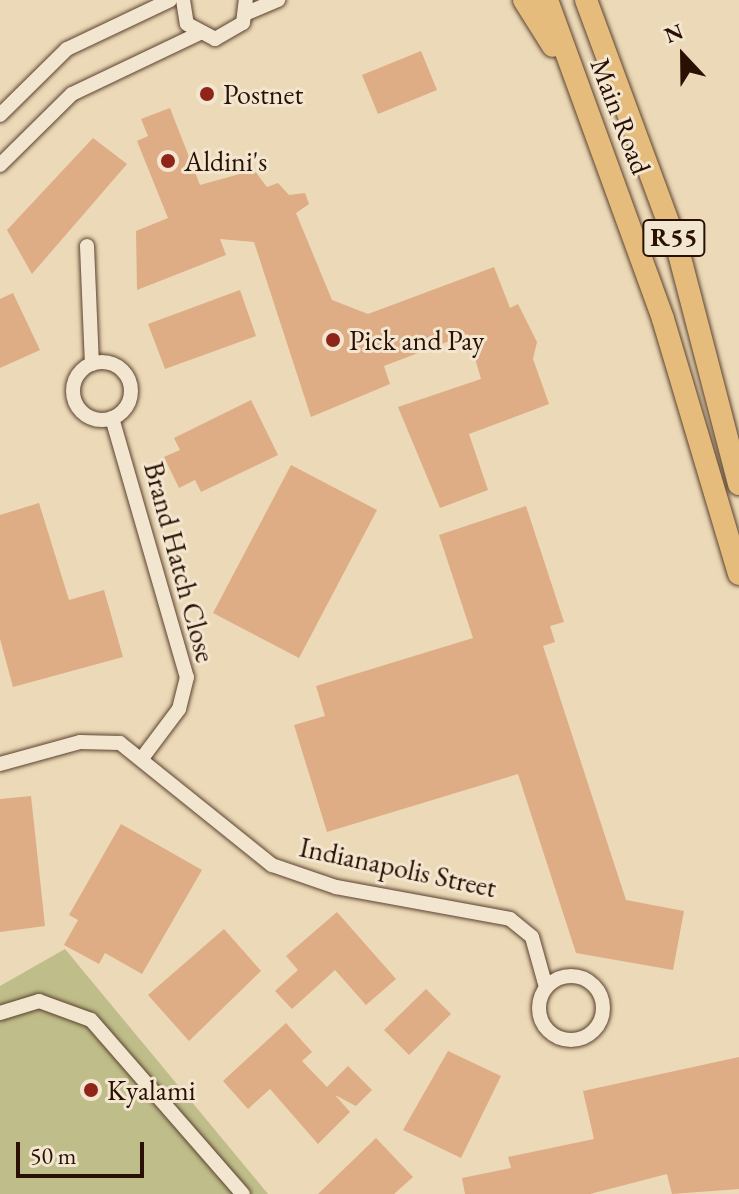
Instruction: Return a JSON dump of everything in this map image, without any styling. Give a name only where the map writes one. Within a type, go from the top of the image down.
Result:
[{"type":"main road","points":[[524,0],[578,88]]},
{"type":"main road","name":"Main Road","points":[[547,0],[663,319],[739,574]]},
{"type":"main road","name":"Main Road","points":[[586,0],[677,246],[739,484]]},
{"type":"street","points":[[0,115],[67,49],[170,0]]},
{"type":"street","points":[[183,0],[183,14],[198,34]]},
{"type":"street","points":[[0,165],[72,94],[198,34],[226,37],[246,6],[278,0]]},
{"type":"street","points":[[87,246],[92,364],[74,384],[75,401],[86,415],[112,418],[130,399],[129,381],[110,363],[92,364]]},
{"type":"street","name":"Brand Hatch Close","points":[[112,418],[187,677],[179,709],[143,757]]},
{"type":"street","name":"Indianapolis Street","points":[[0,764],[101,740],[143,757],[242,847],[292,873],[510,919],[532,937],[546,987]]},
{"type":"street","points":[[563,976],[592,982],[604,1010],[596,1028],[569,1040],[550,1033],[539,1016],[546,987],[563,976]]},
{"type":"street","points":[[0,1013],[39,1001],[91,1020],[243,1194]]},
{"type":"shaded area","name":"Kyalami","points":[[65,949],[268,1194],[0,1194],[0,986]]},
{"type":"building","points":[[421,51],[437,90],[378,114],[362,75]]},
{"type":"building","points":[[170,108],[200,185],[254,170],[267,187],[278,183],[289,195],[305,193],[309,204],[296,213],[332,300],[368,314],[494,267],[510,308],[518,304],[537,342],[533,359],[549,404],[469,434],[488,490],[440,508],[398,407],[481,379],[468,334],[384,366],[390,384],[311,417],[254,242],[220,239],[226,255],[137,290],[136,231],[168,218],[137,141],[148,136],[141,119]]},
{"type":"building","points":[[93,138],[127,164],[32,274],[7,230]]},
{"type":"building","points":[[240,290],[256,336],[165,369],[148,324]]},
{"type":"building","points":[[13,293],[40,350],[0,368],[0,299]]},
{"type":"building","points":[[251,400],[278,455],[201,492],[195,480],[179,488],[164,457],[180,450],[174,438]]},
{"type":"building","points":[[291,465],[377,510],[299,658],[213,613]]},
{"type":"building","points":[[39,503],[69,600],[104,590],[123,657],[13,687],[0,639],[0,515]]},
{"type":"building","points":[[526,506],[564,622],[550,626],[555,642],[543,646],[626,900],[684,911],[673,970],[576,953],[518,774],[327,832],[294,725],[325,716],[316,686],[473,638],[439,535]]},
{"type":"building","points":[[31,796],[45,926],[0,932],[0,799]]},
{"type":"building","points":[[121,824],[202,870],[142,974],[105,953],[99,964],[64,945],[78,920],[69,915]]},
{"type":"building","points":[[337,912],[396,979],[366,1005],[335,970],[292,1009],[275,991],[298,970],[286,956]]},
{"type":"building","points":[[224,929],[261,971],[189,1041],[148,995]]},
{"type":"building","points":[[426,989],[451,1014],[409,1055],[384,1030]]},
{"type":"building","points":[[286,1023],[312,1052],[302,1061],[327,1087],[348,1066],[372,1090],[356,1106],[335,1095],[350,1112],[318,1144],[270,1089],[248,1109],[223,1081]]},
{"type":"building","points":[[448,1051],[501,1076],[461,1158],[403,1130]]},
{"type":"building","points":[[739,1057],[739,1189],[672,1194],[667,1174],[590,1194],[465,1194],[462,1178],[511,1168],[508,1157],[594,1139],[583,1091]]},
{"type":"building","points":[[376,1138],[413,1177],[394,1194],[318,1194]]},
{"type":"place","name":"Postnet","points":[[207,94]]},
{"type":"place","name":"Aldini's","points":[[168,161]]},
{"type":"place","name":"Pick and Pay","points":[[333,340]]},
{"type":"place","name":"Kyalami","points":[[91,1090]]}]
